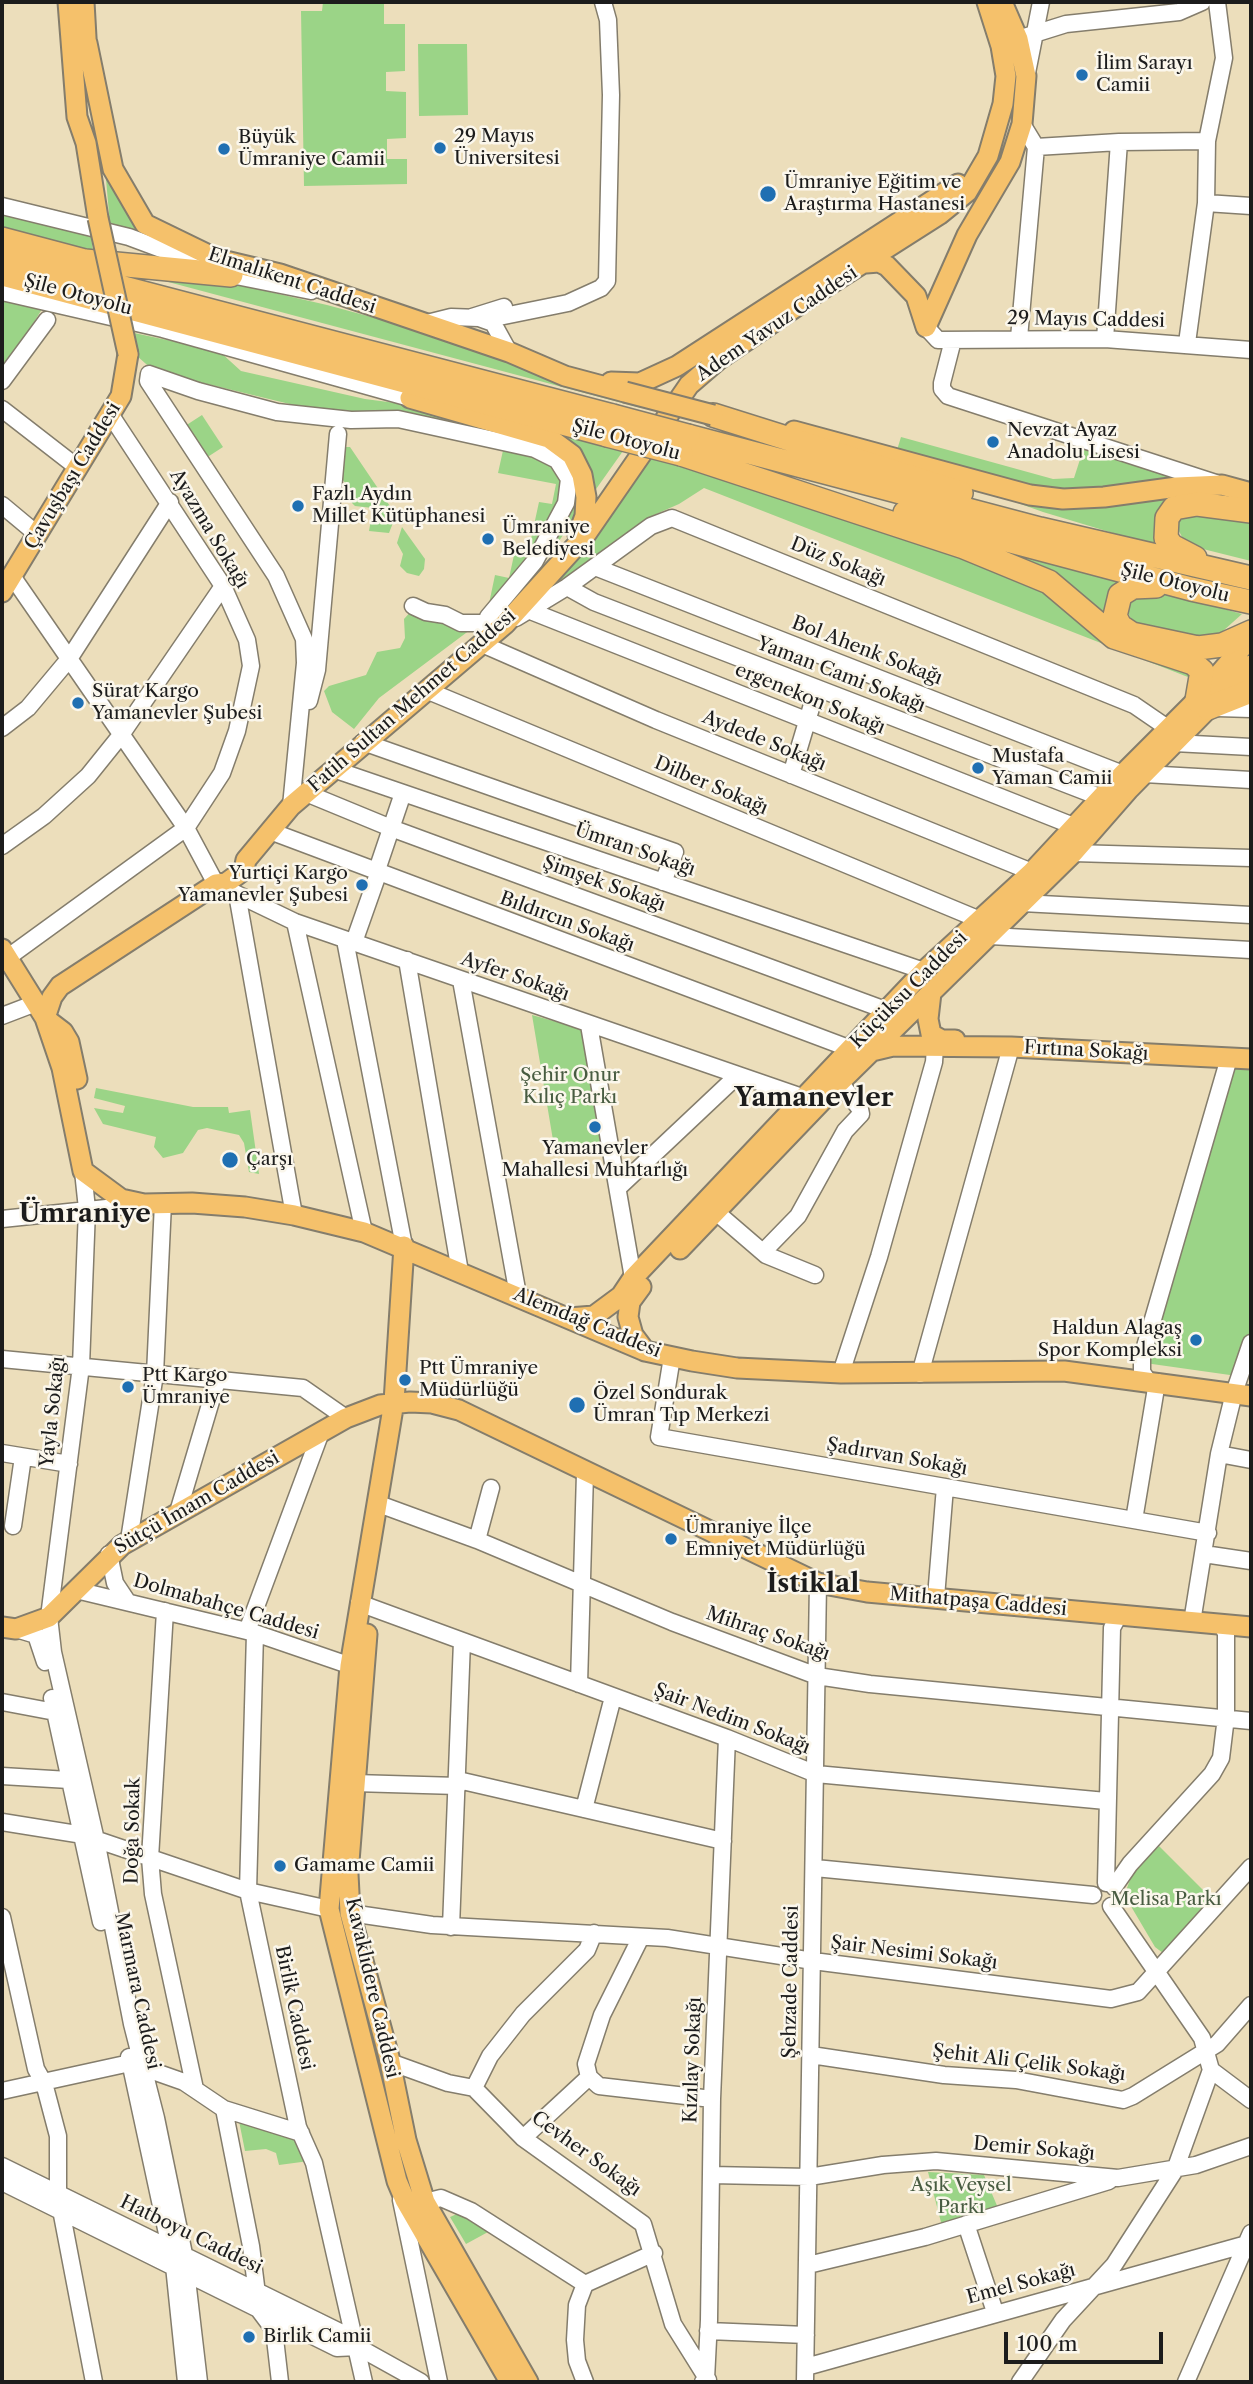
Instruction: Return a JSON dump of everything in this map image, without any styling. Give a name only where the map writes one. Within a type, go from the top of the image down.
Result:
[{"type":"highway","points":[[2,239],[85,261],[230,275]]},
{"type":"highway","name":"Şile Otoyolu","points":[[2,256],[610,426]]},
{"type":"highway","name":"Şile Otoyolu","points":[[2,274],[685,445],[1244,576]]},
{"type":"highway","points":[[410,398],[610,426]]},
{"type":"highway","points":[[713,415],[1008,508],[1133,552]]},
{"type":"highway","points":[[685,445],[964,547],[1049,582],[1114,637],[1193,663],[1202,671],[1203,704],[1251,691]]},
{"type":"highway","name":"Şile Otoyolu","points":[[685,445],[1191,589],[1251,602]]},
{"type":"highway","points":[[1244,576],[1172,546],[1166,538],[1167,518],[1174,508],[1197,503],[1251,511]]},
{"type":"highway","points":[[1191,589],[1133,587],[1120,595],[1115,616],[1120,626],[1132,634],[1198,648],[1222,645],[1251,632]]},
{"type":"main road","points":[[68,2],[84,117]]},
{"type":"main road","points":[[84,2],[87,43],[84,117]]},
{"type":"main road","points":[[987,2],[1018,39]]},
{"type":"main road","points":[[926,327],[967,235],[1010,162],[1022,124],[1026,76],[1018,39],[1002,2]]},
{"type":"main road","points":[[926,327],[916,296],[888,256],[967,192],[988,156],[1003,104],[1006,76],[1018,39]]},
{"type":"main road","name":"Elmalıkent Caddesi","points":[[87,43],[113,169],[145,224],[217,258],[280,274],[337,296],[509,352],[565,376],[713,415]]},
{"type":"main road","name":"Çavuşbaşı Caddesi","points":[[7,584],[121,396],[128,354],[97,218],[84,117]]},
{"type":"main road","points":[[565,376],[640,383],[677,366],[954,188],[988,156]]},
{"type":"main road","points":[[940,214],[949,215],[960,223],[967,235]]},
{"type":"main road","name":"Adem Yavuz Caddesi","points":[[689,385],[718,360],[816,293],[866,263],[879,262],[888,256]]},
{"type":"main road","points":[[916,296],[928,303],[936,303]]},
{"type":"main road","name":"Fatih Sultan Mehmet Caddesi","points":[[41,1011],[60,986],[216,884],[220,875],[237,862],[246,860],[299,799],[482,644],[492,622],[569,554],[689,385]]},
{"type":"main road","points":[[410,398],[549,438],[572,455],[582,475],[586,497],[583,522],[569,554]]},
{"type":"main road","points":[[713,415],[814,435],[1030,495],[1063,499],[1104,497],[1177,487],[1222,485],[1251,493]]},
{"type":"main road","name":"Küçüksu Caddesi","points":[[1203,704],[1251,638]]},
{"type":"main road","name":"Küçüksu Caddesi","points":[[558,1316],[578,1320],[601,1312],[621,1296],[633,1278],[810,1102],[840,1082],[872,1051],[888,1019],[909,987],[924,971],[1022,903],[1073,853],[1109,801],[1123,774],[1171,736],[1203,704],[1251,665]]},
{"type":"main road","name":"Küçüksu Caddesi","points":[[645,1351],[633,1335],[628,1317],[630,1302],[637,1290],[716,1212],[810,1102],[850,1049],[888,1019],[931,993],[1032,872],[1076,827],[1144,774],[1171,736]]},
{"type":"main road","points":[[5,953],[41,1011],[62,1068],[83,1171]]},
{"type":"main road","points":[[931,993],[928,1027],[936,1038],[987,1041],[1011,1047]]},
{"type":"main road","points":[[888,1019],[928,1047]]},
{"type":"main road","name":"Fırtına Sokağı","points":[[872,1051],[893,1046],[1011,1047],[1251,1059]]},
{"type":"main road","name":"Alemdağ Caddesi","points":[[83,1171],[121,1199],[153,1204],[201,1203],[294,1215],[364,1231],[517,1295],[558,1316],[645,1351],[672,1357],[737,1367],[841,1373],[1064,1371],[1242,1394]]},
{"type":"main road","name":"Kavaklıdere Caddesi","points":[[404,1246],[402,1402],[364,1605],[329,1909],[397,2181],[418,2207],[528,2382]]},
{"type":"main road","name":"Sütçü İmam Caddesi","points":[[9,1628],[49,1617],[109,1554],[129,1540],[346,1418],[402,1402]]},
{"type":"main road","name":"Mithatpaşa Caddesi","points":[[402,1402],[432,1403],[459,1410],[818,1583],[867,1592],[1251,1627]]},
{"type":"main road","name":"Kavaklıdere Caddesi","points":[[356,1668],[354,1783],[348,1874],[350,1913],[390,2062],[416,2174],[418,2207],[510,2382]]},
{"type":"main road","points":[[329,1909],[350,1913]]},
{"type":"main road","points":[[397,2181],[416,2174]]},
{"type":"street","points":[[472,317],[493,309],[575,293],[600,280],[608,86],[608,20],[603,2]]},
{"type":"street","points":[[1018,39],[1041,2]]},
{"type":"street","points":[[1018,39],[1066,24],[1179,12],[1202,2]]},
{"type":"street","points":[[1187,343],[1206,203],[1208,141],[1224,58],[1217,2]]},
{"type":"street","points":[[509,352],[494,318],[568,303],[601,288],[607,281],[611,95],[608,86]]},
{"type":"street","points":[[1019,338],[1036,148],[1022,124]]},
{"type":"street","points":[[1010,162],[1036,148],[1119,142],[1208,141]]},
{"type":"street","points":[[1105,339],[1119,142]]},
{"type":"street","points":[[1206,203],[1251,206]]},
{"type":"street","points":[[2,206],[129,237],[230,275],[337,296]]},
{"type":"street","points":[[2,292],[163,329],[410,398]]},
{"type":"street","points":[[423,324],[451,317],[472,317],[494,323]]},
{"type":"street","points":[[2,380],[47,320]]},
{"type":"street","name":"29 Mayıs Caddesi","points":[[926,327],[933,338],[953,340],[1105,339],[1251,349]]},
{"type":"street","points":[[953,340],[942,383],[942,389],[948,396],[1222,485]]},
{"type":"street","points":[[299,799],[298,740],[305,663],[304,639],[299,624],[276,576],[148,381],[149,374],[198,391],[277,412],[351,420],[398,419],[534,449],[557,460],[569,479],[566,503],[535,561],[492,622],[461,623],[445,615],[426,612],[413,606]]},
{"type":"street","points":[[2,410],[78,468]]},
{"type":"street","name":"Ayazma Sokağı","points":[[110,414],[223,586],[247,640],[251,666],[237,731],[222,773],[186,828]]},
{"type":"street","points":[[298,740],[317,670],[338,435]]},
{"type":"street","points":[[2,728],[28,708],[69,659],[170,502]]},
{"type":"street","points":[[2,505],[38,535]]},
{"type":"street","name":"Düz Sokağı","points":[[492,622],[528,610],[567,587],[651,526],[672,518],[1134,705],[1171,736]]},
{"type":"street","name":"Bol Ahenk Sokağı","points":[[595,567],[1123,774]]},
{"type":"street","points":[[7,584],[69,659],[186,828],[216,884]]},
{"type":"street","points":[[2,846],[44,816],[88,776],[121,735],[223,586]]},
{"type":"street","name":"Yaman Cami Sokağı","points":[[567,587],[594,602],[1109,801]]},
{"type":"street","name":"ergenekon Sokağı","points":[[528,610],[1076,827]]},
{"type":"street","name":"Aydede Sokağı","points":[[482,644],[656,720],[1032,872]]},
{"type":"street","points":[[792,775],[810,722],[817,688]]},
{"type":"street","name":"Dilber Sokağı","points":[[426,690],[985,928],[1251,950]]},
{"type":"street","points":[[1203,704],[1251,709]]},
{"type":"street","points":[[1171,736],[1251,747]]},
{"type":"street","points":[[363,743],[675,852],[663,882]]},
{"type":"street","name":"Ümran Sokağı","points":[[333,769],[924,971]]},
{"type":"street","points":[[1144,774],[1251,780]]},
{"type":"street","points":[[403,793],[377,874],[350,941],[404,1246]]},
{"type":"street","name":"Şimşek Sokağı","points":[[299,799],[391,828],[888,1019]]},
{"type":"street","points":[[5,953],[186,828]]},
{"type":"street","name":"Bıldırcın Sokağı","points":[[270,831],[377,874],[850,1049]]},
{"type":"street","points":[[1073,853],[1251,858]]},
{"type":"street","name":"Ayfer Sokağı","points":[[216,884],[295,922],[810,1102]]},
{"type":"street","points":[[237,894],[294,1215]]},
{"type":"street","points":[[1022,903],[1251,915]]},
{"type":"street","points":[[295,922],[364,1231]]},
{"type":"street","points":[[407,960],[460,1272]]},
{"type":"street","points":[[461,980],[517,1295]]},
{"type":"street","points":[[2,1016],[41,1011]]},
{"type":"street","points":[[589,1025],[633,1278]]},
{"type":"street","points":[[841,1373],[879,1257],[934,1062],[928,1047]]},
{"type":"street","points":[[920,1374],[1011,1047]]},
{"type":"street","points":[[1134,1520],[1152,1381],[1142,1372],[1142,1357],[1228,1058]]},
{"type":"street","points":[[618,1188],[738,1075]]},
{"type":"street","points":[[763,1252],[798,1216],[845,1131],[861,1114],[840,1082]]},
{"type":"street","name":"Yayla Sokağı","points":[[49,1617],[81,1366],[87,1209],[83,1171]]},
{"type":"street","points":[[129,1540],[155,1374],[153,1204]]},
{"type":"street","name":"Alemdağ Caddesi","points":[[2,1219],[153,1204]]},
{"type":"street","points":[[716,1212],[763,1252],[815,1275]]},
{"type":"street","points":[[1192,1622],[1219,1454],[1242,1394],[1251,1343]]},
{"type":"street","name":"Şadırvan Sokağı","points":[[672,1357],[659,1437],[1208,1533]]},
{"type":"street","points":[[2,1359],[303,1388],[346,1418]]},
{"type":"street","points":[[178,1512],[217,1381]]},
{"type":"street","name":"Birlik Caddesi","points":[[321,1432],[251,1632],[248,1891],[301,2133],[314,2163],[364,2382]]},
{"type":"street","points":[[2,1453],[69,1464]]},
{"type":"street","points":[[1219,1454],[1251,1460]]},
{"type":"street","points":[[13,1526],[23,1457]]},
{"type":"street","points":[[579,1684],[585,1473]]},
{"type":"street","points":[[936,1597],[945,1487]]},
{"type":"street","points":[[477,1540],[491,1488]]},
{"type":"street","name":"Mihraç Sokağı","points":[[381,1504],[817,1676],[870,1684],[1251,1721]]},
{"type":"street","points":[[109,1554],[115,1583],[127,1601]]},
{"type":"street","points":[[1204,1554],[1251,1561]]},
{"type":"street","name":"Şehzade Caddesi","points":[[806,2375],[818,1583]]},
{"type":"street","name":"Dolmabahçe Caddesi","points":[[76,1590],[251,1632],[356,1668]]},
{"type":"street","name":"Şair Nedim Sokağı","points":[[364,1605],[727,1738],[816,1774],[1106,1801]]},
{"type":"street","name":"Doğa Sokak","points":[[165,1611],[150,1858],[153,1894],[195,2089]]},
{"type":"street","points":[[1111,1906],[1117,1895],[1110,1885],[1106,1801],[1112,1628],[1119,1615]]},
{"type":"street","name":"Marmara Caddesi","points":[[49,1617],[53,1652],[90,1838],[178,2260],[188,2381]]},
{"type":"street","points":[[1093,1895],[1096,1887],[1110,1885],[1212,1774],[1223,1748],[1226,1717],[1226,1633],[1221,1624]]},
{"type":"street","name":"Marmara Caddesi","points":[[9,1628],[36,1634],[40,1639],[69,1780],[90,1838]]},
{"type":"street","points":[[451,1927],[462,1642]]},
{"type":"street","points":[[584,1809],[613,1697]]},
{"type":"street","points":[[2,1702],[55,1712]]},
{"type":"street","name":"Kızılay Sokağı","points":[[706,2381],[712,2099],[727,1738]]},
{"type":"street","points":[[2,1776],[69,1780]]},
{"type":"street","points":[[354,1783],[458,1783],[723,1841]]},
{"type":"street","points":[[2,1822],[90,1838],[248,1891],[329,1909]]},
{"type":"street","name":"Şair Nesimi Sokağı","points":[[350,1913],[451,1927],[641,1937],[1111,1999],[1138,1992],[1251,1867]]},
{"type":"street","points":[[815,1868],[1093,1895]]},
{"type":"street","points":[[1093,1895],[1100,1906],[1111,1906]]},
{"type":"street","points":[[1111,1906],[1202,2038],[1211,2070],[1251,2100]]},
{"type":"street","points":[[2,1917],[36,2068],[44,2083],[58,2136],[58,2194],[94,2382]]},
{"type":"street","points":[[390,2062],[448,2083],[474,2088],[490,2056],[523,2014],[587,1950],[594,1933]]},
{"type":"street","points":[[641,1937],[601,2015],[586,2064],[589,2077],[599,2086],[712,2099]]},
{"type":"street","name":"Şehit Ali Çelik Sokağı","points":[[811,2055],[944,2074],[1016,2080],[1122,2100],[1205,2053],[1217,2044],[1251,2005]]},
{"type":"street","points":[[2,2091],[136,2066],[195,2089],[224,2109],[301,2133]]},
{"type":"street","points":[[1020,2382],[1063,2320],[1114,2265],[1175,2170],[1211,2070]]},
{"type":"street","points":[[523,2138],[589,2077]]},
{"type":"street","name":"Cevher Sokağı","points":[[474,2088],[523,2138],[643,2224],[654,2253],[673,2324],[706,2381]]},
{"type":"street","points":[[224,2109],[251,2246],[259,2310],[274,2330],[280,2382]]},
{"type":"street","name":"Demir Sokağı","points":[[711,2175],[809,2177],[884,2165],[936,2161],[1118,2178],[1175,2170],[1251,2146]]},
{"type":"street","name":"Hatboyu Caddesi","points":[[2,2166],[178,2260],[259,2310],[337,2348],[358,2347]]},
{"type":"street","points":[[807,2265],[835,2261],[1118,2178]]},
{"type":"street","points":[[397,2181],[439,2382]]},
{"type":"street","name":"Hatboyu Caddesi","points":[[2,2182],[63,2213],[256,2291],[342,2333],[358,2347],[421,2382]]},
{"type":"street","points":[[418,2207],[441,2198],[471,2211],[585,2284]]},
{"type":"street","points":[[966,2224],[995,2312]]},
{"type":"street","points":[[1186,2382],[1249,2238]]},
{"type":"street","name":"Emel Sokağı","points":[[806,2375],[995,2312],[1094,2286],[1249,2238]]},
{"type":"street","points":[[585,2382],[577,2361],[575,2340],[578,2305],[585,2284],[654,2253]]},
{"type":"street","points":[[708,2331],[806,2335]]},
{"type":"green space","points":[[323,2],[404,2],[384,4],[384,24],[405,24],[405,71],[386,72],[386,91],[406,92],[406,138],[387,139],[387,159],[407,159],[407,184],[304,186],[301,11],[322,11]]},
{"type":"green space","points":[[418,44],[467,44],[468,115],[419,116]]},
{"type":"green space","points":[[104,156],[168,245],[110,225]]},
{"type":"green space","points":[[2,213],[91,237],[94,257],[2,233]]},
{"type":"green space","points":[[127,271],[191,274],[327,305],[401,325],[643,401],[641,408]]},
{"type":"green space","points":[[2,301],[42,309],[6,368],[2,365]]},
{"type":"green space","points":[[134,333],[219,351],[241,371],[365,399],[411,405],[542,443],[579,493],[577,514],[549,556],[486,618],[495,575],[509,578],[516,546],[529,548],[539,502],[552,504],[556,484],[498,473],[504,446],[343,417],[154,371],[137,356]]},
{"type":"green space","points":[[202,415],[223,447],[206,458],[185,426]]},
{"type":"green space","points":[[549,430],[623,451],[594,492]]},
{"type":"green space","points":[[901,437],[1053,479],[1074,478],[1084,447],[1185,479],[1107,490],[1053,491],[987,476],[897,450]]},
{"type":"green space","points":[[344,447],[350,447],[396,515],[389,533],[369,531],[373,508],[355,506],[352,503],[349,487],[340,477]]},
{"type":"green space","points":[[650,457],[724,476],[981,560],[1184,664],[1193,679],[704,488],[679,504],[647,518],[544,594]]},
{"type":"green space","points":[[990,493],[1171,496],[1163,548],[1043,512]]},
{"type":"green space","points":[[1177,514],[1251,518],[1251,561],[1195,547],[1182,537],[1175,523]]},
{"type":"green space","points":[[402,527],[425,559],[424,569],[419,576],[407,573],[400,566],[403,554],[397,543]]},
{"type":"green space","points":[[992,545],[1130,582],[1120,634],[1018,557]]},
{"type":"green space","points":[[1152,591],[1242,614],[1214,639],[1148,629],[1131,619],[1125,606],[1133,592]]},
{"type":"green space","points":[[421,606],[486,618],[379,698],[354,729],[332,712],[324,691],[329,686],[366,675],[377,652],[400,648],[405,638],[404,619],[413,609]]},
{"type":"green space","name":"Şehir Onur Kılıç Parkı","points":[[532,1015],[586,1030],[606,1144],[555,1152]]},
{"type":"green space","points":[[1236,1063],[1251,1065],[1251,1327],[1237,1376],[1145,1363]]},
{"type":"green space","points":[[96,1088],[193,1107],[228,1107],[229,1113],[250,1110],[259,1174],[249,1172],[244,1143],[239,1135],[207,1128],[198,1130],[183,1153],[163,1158],[154,1147],[156,1137],[103,1124],[94,1108],[123,1113],[125,1106],[94,1098]]},
{"type":"green space","name":"Melisa Parkı","points":[[1159,1846],[1213,1900],[1163,1953],[1155,1947],[1132,1908],[1127,1888],[1133,1871]]},
{"type":"green space","points":[[238,2116],[296,2138],[309,2161],[279,2165],[276,2153],[266,2149],[245,2151]]},
{"type":"green space","name":"Aşık Veysel Parkı","points":[[928,2172],[984,2175],[998,2208],[942,2226]]},
{"type":"green space","points":[[459,2213],[488,2232],[466,2244],[450,2217]]},
{"type":"place","name":"İlim Sarayı Camii","points":[[1082,75]]},
{"type":"place","name":"29 Mayıs Üniversitesi","points":[[440,148]]},
{"type":"place","name":"Büyük Ümraniye Camii","points":[[224,149]]},
{"type":"place","name":"Ümraniye Eğitim ve Araştırma Hastanesi","points":[[768,194]]},
{"type":"place","name":"Nevzat Ayaz Anadolu Lisesi","points":[[993,442]]},
{"type":"place","name":"Fazlı Aydın Millet Kütüphanesi","points":[[298,506]]},
{"type":"place","name":"Ümraniye Belediyesi","points":[[488,539]]},
{"type":"place","name":"Sürat Kargo Yamanevler Şubesi","points":[[78,703]]},
{"type":"place","name":"Mustafa Yaman Camii","points":[[978,768]]},
{"type":"place","name":"Yurtiçi Kargo Yamanevler Şubesi","points":[[362,885]]},
{"type":"place","name":"Yamanevler Mahallesi Muhtarlığı","points":[[595,1127]]},
{"type":"place","name":"Çarşı","points":[[230,1160]]},
{"type":"place","name":"Haldun Alagaş Spor Kompleksi","points":[[1196,1340]]},
{"type":"place","name":"Ptt Ümraniye Müdürlüğü","points":[[405,1380]]},
{"type":"place","name":"Ptt Kargo Ümraniye","points":[[128,1387]]},
{"type":"place","name":"Özel Sondurak Ümran Tıp Merkezi","points":[[577,1405]]},
{"type":"place","name":"Ümraniye İlçe Emniyet Müdürlüğü","points":[[671,1539]]},
{"type":"place","name":"Gamame Camii","points":[[280,1866]]},
{"type":"place","name":"Birlik Camii","points":[[249,2337]]},
{"type":"district","name":"Yamanevler","points":[[814,1098]]},
{"type":"district","name":"Ümraniye","points":[[85,1214]]},
{"type":"district","name":"İstiklal","points":[[813,1584]]}]
